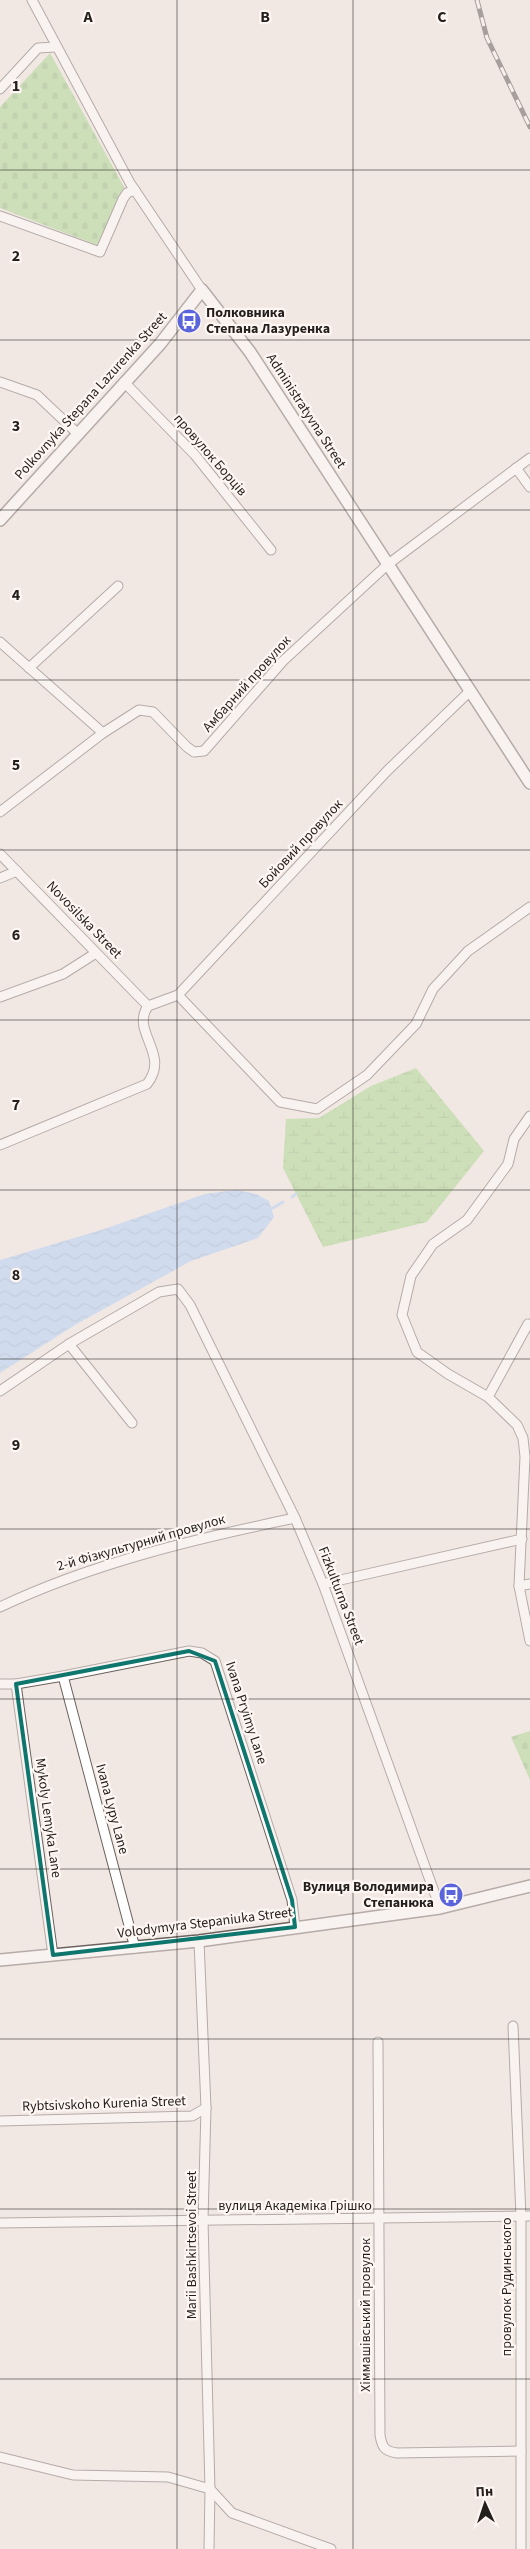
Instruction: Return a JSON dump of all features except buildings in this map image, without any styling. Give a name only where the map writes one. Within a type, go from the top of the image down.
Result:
[{"type":"street","name":"Administratyvna Street","points":[[32,0],[135,190],[202,290],[250,352],[469,692],[530,783]]},
{"type":"street","points":[[0,89],[38,48],[56,47]]},
{"type":"street","points":[[0,216],[100,252],[126,193],[135,190]]},
{"type":"street","name":"Polkovnyka Stepana Lazurenka Street","points":[[0,520],[160,344],[202,290]]},
{"type":"street","points":[[0,382],[37,395],[78,433]]},
{"type":"street","name":"провулок Борців","points":[[124,382],[195,455],[271,550]]},
{"type":"street","points":[[387,565],[530,458]]},
{"type":"street","points":[[516,468],[530,487]]},
{"type":"street","name":"Амбарний провулок","points":[[0,812],[103,733],[140,710],[150,710],[194,752],[204,752],[283,661],[387,565]]},
{"type":"street","points":[[29,668],[118,586]]},
{"type":"street","points":[[0,642],[103,733]]},
{"type":"street","name":"Бойовий провулок","points":[[148,1006],[178,995],[388,771],[469,692]]},
{"type":"street","name":"Novosilska Street","points":[[0,854],[148,1006]]},
{"type":"street","points":[[0,878],[17,871]]},
{"type":"street","points":[[178,995],[280,1102],[317,1109],[367,1075],[380,1062],[416,1024],[433,989],[468,952],[530,907]]},
{"type":"street","points":[[0,997],[62,974],[96,953]]},
{"type":"street","points":[[0,1146],[146,1084],[153,1076],[155,1065],[155,1055],[143,1023],[144,1012],[148,1006]]},
{"type":"street","points":[[530,1116],[514,1140],[508,1164],[467,1220],[432,1244],[410,1276],[402,1315],[417,1352],[448,1374],[488,1397],[517,1425],[523,1438],[525,1457],[519,1586],[530,1641]]},
{"type":"street","name":"Fizkulturna Street","points":[[69,1344],[160,1292],[178,1289],[190,1306],[295,1518],[323,1584],[440,1908]]},
{"type":"street","points":[[488,1397],[528,1324],[530,1325]]},
{"type":"street","points":[[0,1391],[69,1344],[132,1423]]},
{"type":"street","name":"2-й Фізкультурний провулок","points":[[0,1607],[49,1584],[114,1563],[218,1534],[295,1518]]},
{"type":"street","points":[[323,1584],[522,1539]]},
{"type":"street","points":[[519,1586],[530,1584]]},
{"type":"street","name":"Ivana Pryimy Lane","points":[[0,1684],[16,1684],[63,1676],[189,1651],[202,1653],[215,1661],[292,1900],[295,1926]]},
{"type":"street","name":"Ivana Lypy Lane","points":[[63,1676],[135,1948]]},
{"type":"street","name":"Mykoly Lemyka Lane","points":[[16,1684],[54,1955]]},
{"type":"street","name":"Volodymyra Stepaniuka Street","points":[[0,1960],[199,1941],[295,1926],[440,1908],[530,1886]]},
{"type":"street","name":"Marii Bashkirtsevoi Street","points":[[199,1941],[206,2108],[203,2220],[210,2489],[208,2549]]},
{"type":"street","name":"провулок Рудинського","points":[[513,2026],[525,2216],[521,2549]]},
{"type":"street","name":"Хіммашівський провулок","points":[[378,2042],[380,2435],[382,2446],[386,2451],[397,2453],[521,2451]]},
{"type":"street","name":"Rybtsivskoho Kurenia Street","points":[[0,2121],[192,2116],[206,2108]]},
{"type":"street","name":"вулиця Академіка Грішко","points":[[0,2223],[525,2216]]},
{"type":"street","points":[[0,2458],[73,2475],[168,2478],[210,2489],[232,2513],[331,2549]]},
{"type":"highlighted area","points":[[189,1651],[215,1661],[292,1900],[295,1927],[53,1955],[16,1684]]},
{"type":"green space","points":[[50,53],[124,187],[97,245],[0,208],[0,107]]},
{"type":"green space","points":[[416,1068],[484,1151],[427,1222],[323,1247],[283,1168],[286,1119],[319,1118],[371,1086]]},
{"type":"green space","points":[[530,1731],[530,1780],[511,1737]]},
{"type":"water","points":[[236,1190],[256,1194],[269,1201],[274,1217],[258,1238],[191,1261],[75,1325],[0,1373],[0,1260],[101,1230],[205,1194]]},
{"type":"waterway","points":[[292,1197],[296,1194]]},
{"type":"waterway","points":[[271,1209],[283,1202]]},
{"type":"railway","points":[[477,0],[487,38],[530,127]]},
{"type":"place","name":"Полковника Степана Лазуренка","points":[[189,321]]},
{"type":"place","name":"Вулиця Володимира Степанюка","points":[[451,1895]]}]
